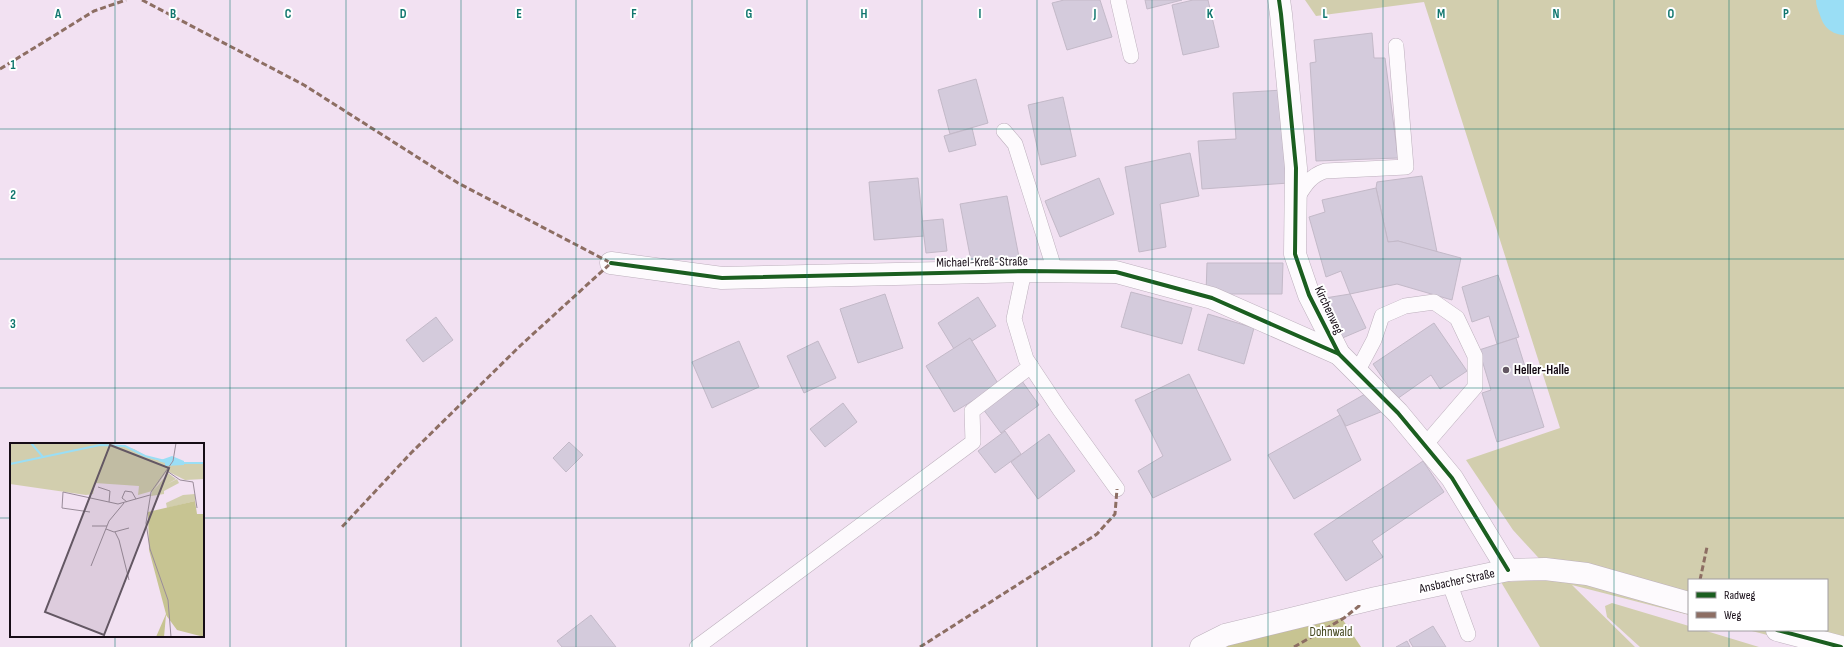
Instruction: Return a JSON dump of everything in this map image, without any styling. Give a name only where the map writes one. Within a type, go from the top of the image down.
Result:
[{"type":"street","name":"Kirchenweg","points":[[1279,0],[1282,14],[1296,168],[1295,254],[1309,295],[1339,354],[1398,413],[1452,478],[1508,570]]},
{"type":"street","name":"Michael-Kreß-Straße","points":[[611,263],[722,278],[1024,271],[1116,272],[1212,298],[1339,354]]},
{"type":"street","name":"Ansbacher Straße","points":[[1201,647],[1225,635],[1449,582],[1508,570],[1545,569],[1587,574],[1688,603]]},
{"type":"street","points":[[1779,631],[1806,643],[1841,647]]},
{"type":"lane","points":[[1118,0],[1131,56]]},
{"type":"lane","points":[[1296,199],[1306,183],[1314,175],[1325,171],[1406,167],[1396,46]]},
{"type":"lane","points":[[1004,131],[1015,144],[1055,271]]},
{"type":"lane","points":[[1024,271],[1014,319],[1026,359],[1117,489]]},
{"type":"lane","points":[[1357,372],[1374,340],[1382,316],[1405,306],[1434,302],[1457,318],[1476,356],[1475,387],[1425,445]]},
{"type":"lane","points":[[697,647],[973,442],[972,411],[1031,366]]},
{"type":"lane","points":[[1449,582],[1468,634]]},
{"type":"shaded area","points":[[1305,0],[1840,0],[1844,13],[1844,647],[1802,644],[1752,631],[1828,631],[1828,579],[1688,579],[1688,615],[1572,585],[1635,647],[1540,647],[1501,582],[1558,579],[1513,530],[1466,460],[1560,428],[1424,2],[1316,16]]},
{"type":"shaded area","points":[[1612,603],[1688,626],[1688,631],[1706,631],[1759,647],[1640,647],[1607,617],[1605,606]]},
{"type":"green space","name":"Dohnwald","points":[[1339,614],[1361,647],[1220,647]]},
{"type":"building","points":[[1064,0],[1100,0],[1112,37],[1067,50],[1052,3]]},
{"type":"building","points":[[1145,0],[1182,0],[1147,9]]},
{"type":"building","points":[[1193,0],[1208,0],[1219,47],[1183,55],[1172,5]]},
{"type":"building","points":[[1372,33],[1374,58],[1385,58],[1398,158],[1316,161],[1310,63],[1316,62],[1314,40]]},
{"type":"building","points":[[976,79],[988,123],[950,134],[938,90]]},
{"type":"building","points":[[1283,90],[1289,183],[1202,189],[1198,141],[1236,139],[1233,93]]},
{"type":"building","points":[[1063,97],[1076,156],[1041,165],[1028,105]]},
{"type":"building","points":[[972,128],[976,145],[949,152],[944,136]]},
{"type":"building","points":[[1190,153],[1199,196],[1160,204],[1166,247],[1139,252],[1125,167]]},
{"type":"building","points":[[1422,176],[1437,252],[1398,241],[1388,242],[1376,188],[1377,182]]},
{"type":"building","points":[[918,178],[924,236],[874,240],[869,182]]},
{"type":"building","points":[[1099,178],[1114,214],[1060,237],[1045,201]]},
{"type":"building","points":[[1376,188],[1388,242],[1398,241],[1461,258],[1452,300],[1397,284],[1350,294],[1341,271],[1326,277],[1309,217],[1325,212],[1322,200]]},
{"type":"building","points":[[1007,196],[1019,257],[972,266],[960,204]]},
{"type":"building","points":[[943,219],[947,251],[926,253],[922,221]]},
{"type":"building","points":[[1207,263],[1283,263],[1282,294],[1206,294]]},
{"type":"building","points":[[1498,275],[1519,337],[1497,344],[1489,316],[1472,322],[1462,287]]},
{"type":"building","points":[[1131,292],[1192,308],[1182,344],[1121,327]]},
{"type":"building","points":[[885,294],[903,348],[858,363],[840,309]]},
{"type":"building","points":[[1350,294],[1366,328],[1340,339],[1325,298]]},
{"type":"building","points":[[978,297],[996,326],[972,341],[970,338],[954,349],[938,323]]},
{"type":"building","points":[[1208,314],[1254,328],[1244,364],[1198,350]]},
{"type":"building","points":[[436,317],[453,340],[423,362],[406,340]]},
{"type":"building","points":[[1434,323],[1467,371],[1440,389],[1431,375],[1397,399],[1373,364]]},
{"type":"building","points":[[970,338],[999,385],[954,412],[926,366]]},
{"type":"building","name":"Heller-Halle","points":[[1516,338],[1544,427],[1497,442],[1482,393],[1491,390],[1479,350]]},
{"type":"building","points":[[739,341],[759,387],[712,408],[692,362]]},
{"type":"building","points":[[818,341],[836,378],[804,393],[787,356]]},
{"type":"building","points":[[1189,374],[1231,460],[1153,498],[1138,471],[1163,456],[1135,400]]},
{"type":"building","points":[[1022,381],[1039,405],[1001,433],[983,409]]},
{"type":"building","points":[[1372,390],[1383,411],[1346,426],[1337,410]]},
{"type":"building","points":[[843,403],[857,422],[825,447],[810,429]]},
{"type":"building","points":[[1340,415],[1361,460],[1294,499],[1268,455]]},
{"type":"building","points":[[1005,431],[1021,454],[995,473],[978,451]]},
{"type":"building","points":[[1049,434],[1075,471],[1038,499],[1011,462]]},
{"type":"building","points":[[569,442],[583,455],[566,472],[553,458]]},
{"type":"building","points":[[1423,461],[1444,492],[1372,541],[1383,557],[1346,581],[1314,534]]},
{"type":"building","points":[[591,615],[616,647],[562,647],[557,641]]},
{"type":"building","points":[[1433,626],[1446,647],[1413,647],[1409,640]]},
{"type":"building","points":[[1407,641],[1410,647],[1396,647]]},
{"type":"waterway","points":[[1840,0],[1844,11]]},
{"type":"marked path","points":[[0,69],[94,11],[126,0]]},
{"type":"marked path","points":[[142,0],[304,85],[458,183],[611,263],[521,345],[411,453],[341,528]]},
{"type":"marked path","points":[[920,647],[1097,534],[1115,514],[1117,489]]},
{"type":"marked path","points":[[1700,579],[1707,547]]},
{"type":"marked path","points":[[1294,647],[1344,618],[1359,606],[1359,602]]},
{"type":"cycle path","points":[[1279,0],[1296,168],[1295,254],[1309,295],[1339,354],[1398,413],[1452,478],[1508,570]]},
{"type":"cycle path","points":[[611,263],[722,278],[1024,271],[1116,272],[1212,298],[1339,354]]},
{"type":"cycle path","points":[[1781,631],[1841,647]]},
{"type":"place","name":"Heller-Halle","points":[[1506,370]]}]
